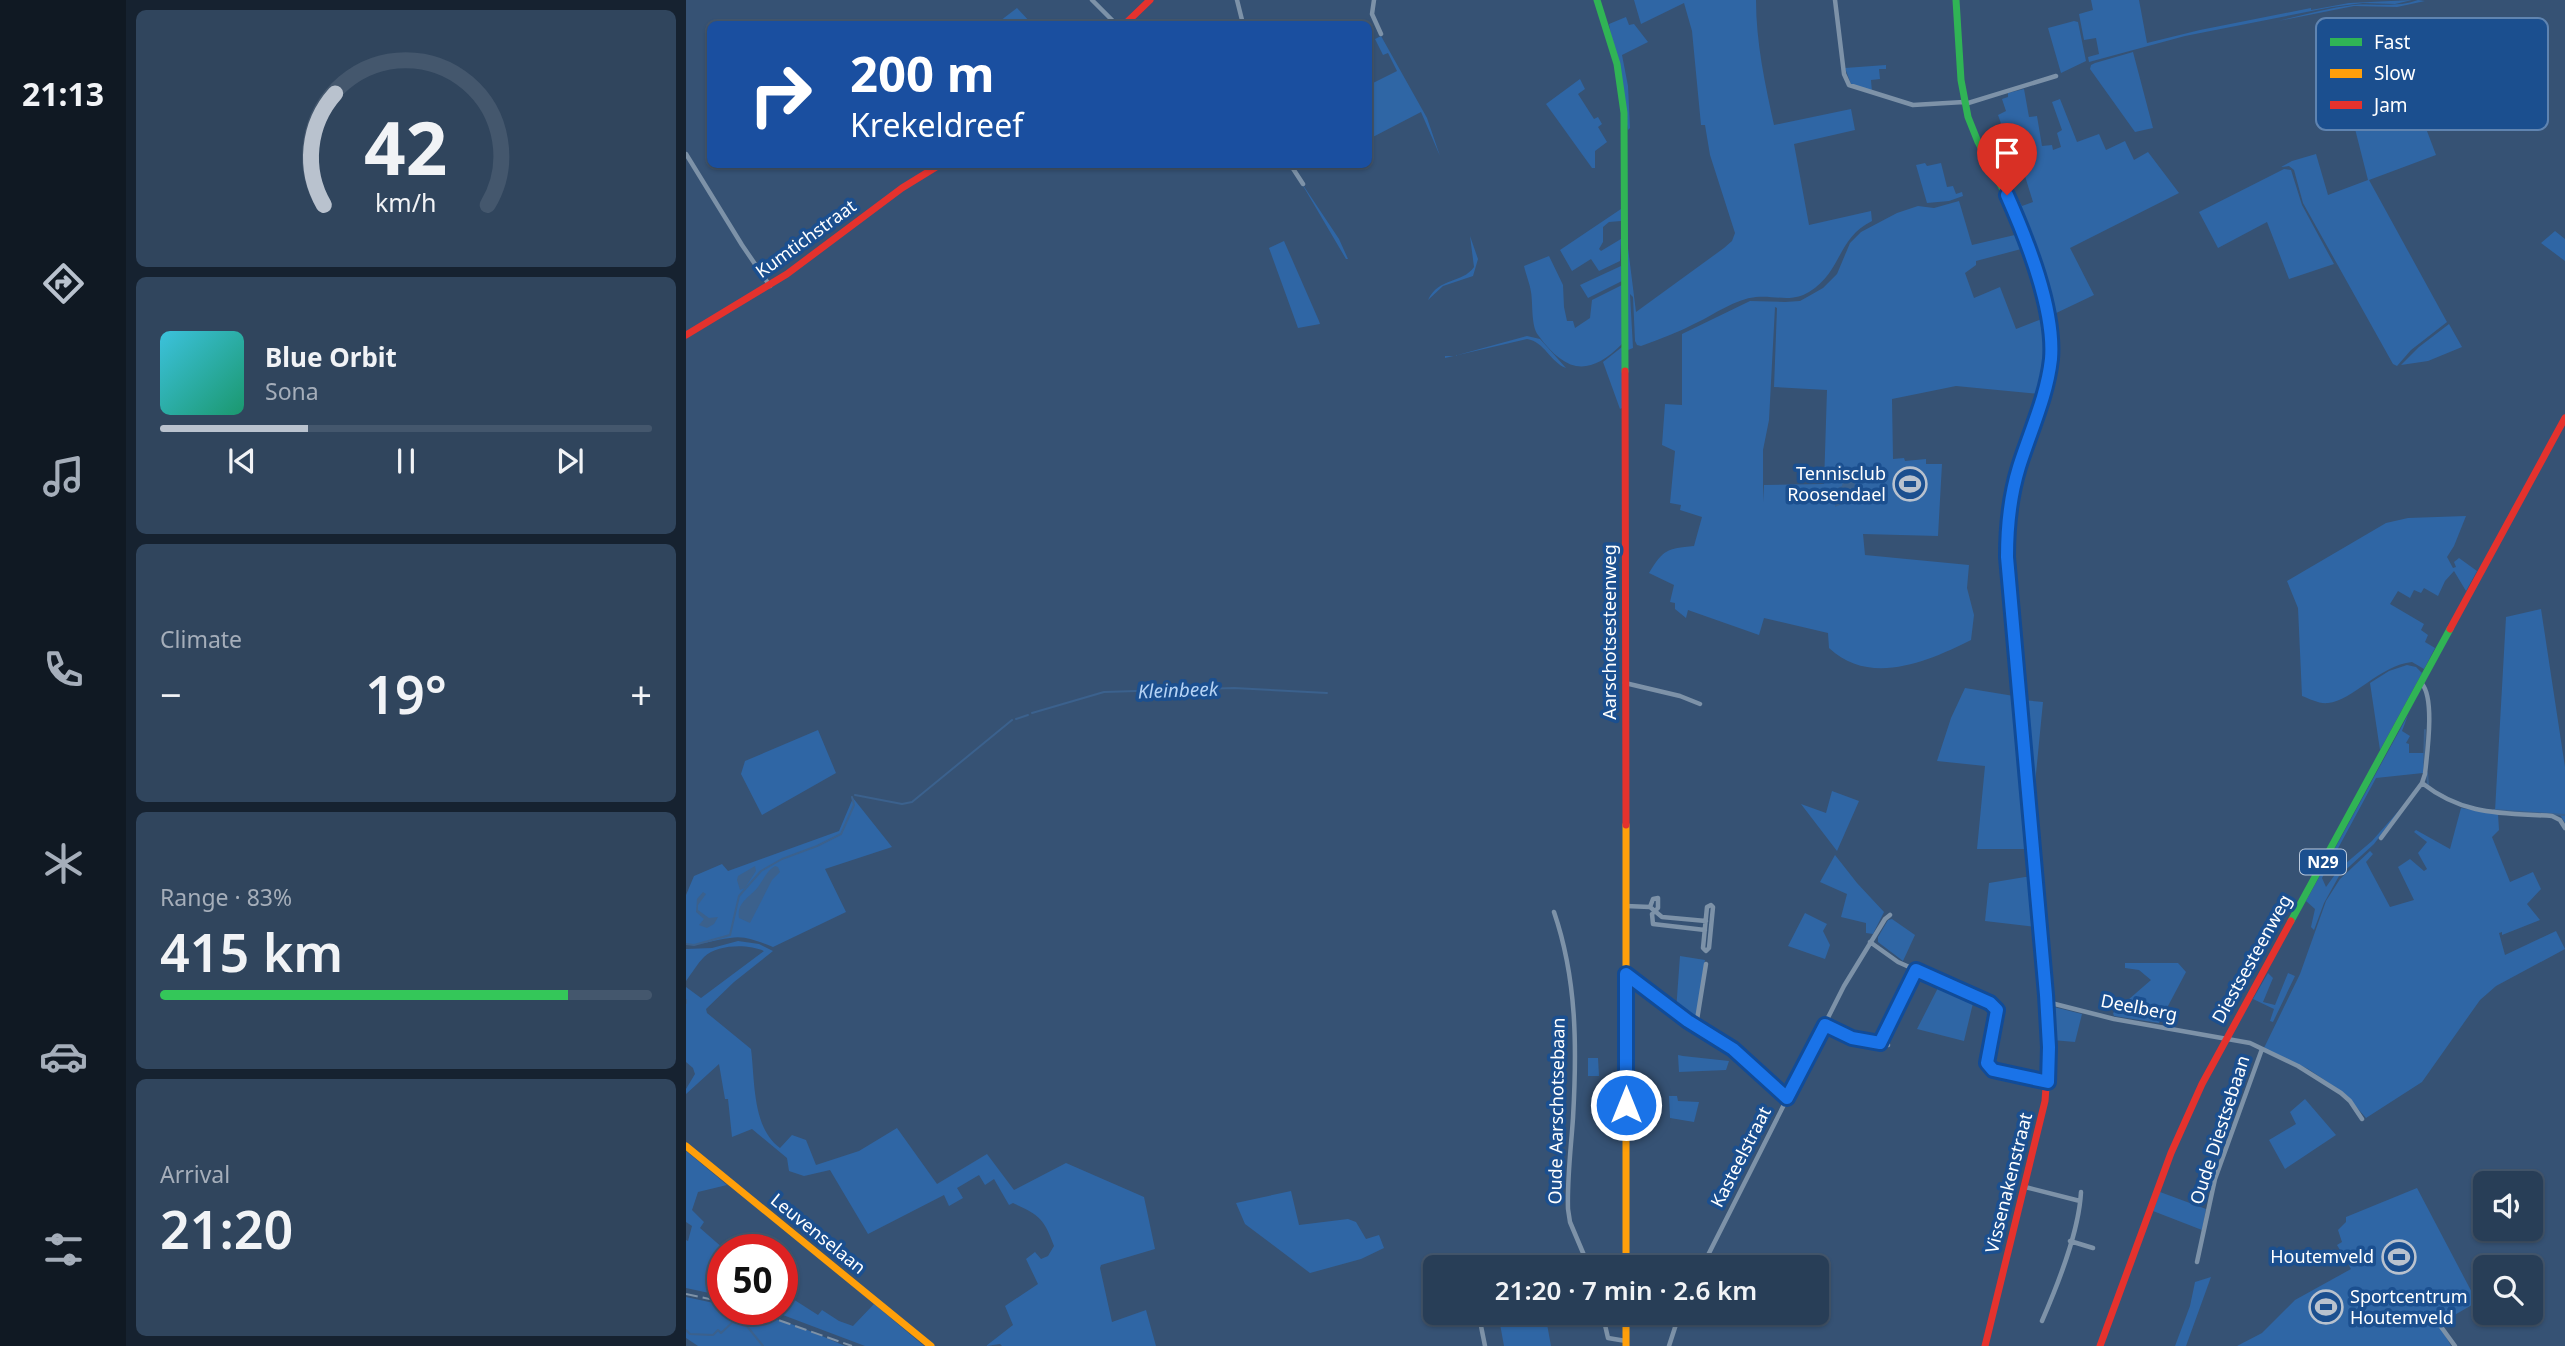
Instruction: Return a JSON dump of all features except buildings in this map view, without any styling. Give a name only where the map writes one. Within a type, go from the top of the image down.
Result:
[{"type":"main road","points":[[1128,21],[1150,0]]},
{"type":"main road","name":"Aarschotsesteenweg","points":[[1597,0],[1615,50],[1622,88],[1625,131],[1626,1255]]},
{"type":"main road","name":"Vissenakenstraat","points":[[1956,0],[1964,103],[1978,142],[2011,205],[2045,299],[2051,325],[2051,360],[2018,470],[2011,503],[2007,548],[2009,598],[2046,1002],[2048,1082],[2042,1118],[1985,1346]]},
{"type":"main road","name":"Kumtichstraat","points":[[686,335],[770,286],[902,188],[934,168]]},
{"type":"main road","name":"Diestsesteenweg","points":[[2100,1346],[2174,1145],[2202,1084],[2565,418]]},
{"type":"main road","name":"Leuvenselaan","points":[[686,1146],[931,1346]]},
{"type":"main road","points":[[1626,1325],[1626,1343]]},
{"type":"street","points":[[1092,0],[1113,21]]},
{"type":"street","points":[[1237,0],[1242,21]]},
{"type":"street","points":[[1374,0],[1371,10],[1381,34]]},
{"type":"street","points":[[1835,0],[1844,74],[1849,85],[1913,105],[1964,103],[2056,76]]},
{"type":"street","points":[[686,154],[742,246],[770,286]]},
{"type":"street","points":[[1293,168],[1303,184]]},
{"type":"street","points":[[1625,683],[1680,696],[1700,704]]},
{"type":"street","points":[[2381,838],[2423,783],[2428,716],[2426,688],[2421,683]]},
{"type":"street","points":[[2423,783],[2462,807],[2552,816],[2560,820],[2565,828]]},
{"type":"street","points":[[1711,905],[1709,948],[1706,951],[1703,948],[1706,921],[1707,907],[1711,905]]},
{"type":"street","points":[[1626,906],[1652,909],[1662,917],[1706,921]]},
{"type":"street","points":[[1652,909],[1653,924],[1704,930]]},
{"type":"street","name":"Oude Aarschotsebaan","points":[[1554,912],[1569,963],[1573,1007],[1574,1099],[1568,1209],[1570,1222],[1584,1255]]},
{"type":"street","name":"Kasteelstraat","points":[[1708,1255],[1854,967],[1889,915]]},
{"type":"street","points":[[1870,942],[1898,962],[1994,1006],[1997,1015],[1987,1063],[1989,1067],[2048,1082]]},
{"type":"street","points":[[1696,1026],[1706,964]]},
{"type":"street","points":[[1880,1043],[1916,970]]},
{"type":"street","points":[[1626,974],[1696,1026],[1733,1049],[1787,1098]]},
{"type":"street","points":[[1994,1006],[1998,1001]]},
{"type":"street","name":"Deelberg","points":[[2046,1002],[2115,1019],[2250,1043],[2298,1066],[2341,1093],[2362,1119]]},
{"type":"street","points":[[1825,1025],[1852,1038],[1888,1045]]},
{"type":"street","name":"Oude Diestsebaan","points":[[2197,1262],[2215,1179],[2262,1049]]},
{"type":"street","points":[[2025,1187],[2080,1201]]},
{"type":"street","points":[[2042,1321],[2055,1291],[2081,1192]]},
{"type":"street","points":[[2070,1241],[2093,1248]]},
{"type":"street","points":[[2439,1324],[2455,1346]]},
{"type":"street","points":[[1605,1325],[1608,1338],[1626,1343]]},
{"type":"street","points":[[1669,1346],[1676,1325]]},
{"type":"street","points":[[1481,1326],[1485,1346]]},
{"type":"shaded area","points":[[1634,0],[1756,0],[1759,47],[1774,125],[1851,109],[1855,130],[1794,144],[1809,225],[1871,211],[1872,221],[1852,236],[1828,275],[1809,292],[1796,297],[1756,297],[1740,301],[1641,346],[1635,341],[1633,297],[1630,294],[1633,348],[1628,350],[1628,248],[1636,312],[1724,248],[1732,241],[1735,233],[1710,155],[1705,125],[1701,125],[1692,31],[1684,3],[1641,24]]},
{"type":"shaded area","points":[[2091,0],[2139,0],[2147,43],[2311,8],[2311,10],[2349,3],[2412,0],[2395,4],[2363,3],[2332,7],[2185,36],[2089,62],[2088,57],[2099,54],[2096,38],[2084,40],[2079,14],[2093,10]]},
{"type":"shaded area","points":[[2425,1],[2397,7],[2354,6],[2278,21],[2344,6],[2394,5]]},
{"type":"shaded area","points":[[1017,8],[1029,21],[1000,21]]},
{"type":"shaded area","points":[[1626,17],[1629,25],[1634,24],[1648,42],[1622,55],[1628,86],[1628,130],[1609,24]]},
{"type":"shaded area","points":[[2078,22],[2086,61],[2061,73],[2048,28]]},
{"type":"shaded area","points":[[1381,36],[1427,118],[1440,156],[1421,112],[1372,137],[1372,84],[1397,71],[1388,53],[1383,55],[1375,39]]},
{"type":"shaded area","points":[[2133,52],[2153,128],[2135,132],[2090,69],[2095,63]]},
{"type":"shaded area","points":[[1886,65],[1886,69],[1879,69],[1880,79],[1871,80],[1872,92],[1851,84],[1845,68]]},
{"type":"shaded area","points":[[1580,79],[1585,89],[1578,94],[1594,119],[1598,117],[1602,124],[1598,127],[1607,142],[1595,151],[1595,168],[1592,168],[1546,104]]},
{"type":"shaded area","points":[[2024,89],[2029,117],[2037,116],[2042,146],[2052,145],[2053,150],[2061,147],[2057,133],[2062,130],[2052,102],[2060,99],[2077,142],[2099,134],[2106,150],[2125,141],[2134,160],[2148,152],[2179,193],[2070,248],[2094,295],[2052,315],[2011,198],[1993,162],[2006,156],[2016,176],[2008,180],[2022,206],[2033,202],[2015,144],[2003,148],[1995,136],[1991,135],[2003,129],[1998,115],[2006,111],[2002,99],[2008,97],[2008,93]]},
{"type":"shaded area","points":[[2355,130],[2427,130],[2436,155],[2369,180],[2447,322],[2411,350],[2397,366],[2393,364],[2303,203],[2294,170],[2289,166],[2281,167],[2316,154],[2328,195],[2368,180]]},
{"type":"shaded area","points":[[1925,163],[1927,166],[1941,163],[1947,187],[1953,186],[1956,194],[1962,192],[1963,196],[1949,201],[1927,203],[1916,165]]},
{"type":"shaded area","points":[[2284,169],[2291,170],[2302,205],[2334,264],[2289,279],[2267,222],[2218,248],[2199,212]]},
{"type":"shaded area","points":[[1299,179],[1339,239],[1348,259],[1346,259]]},
{"type":"shaded area","points":[[1959,201],[1972,245],[2019,234],[2025,248],[1976,261],[1976,265],[1965,273],[1974,298],[2000,287],[2016,329],[2047,317],[2048,352],[2040,394],[1956,386],[1892,399],[1893,459],[1926,459],[1926,464],[1942,464],[1938,536],[1863,534],[1865,555],[1969,565],[1967,588],[1974,615],[1971,640],[1918,662],[1881,668],[1845,660],[1829,648],[1828,633],[1764,618],[1759,635],[1688,610],[1686,618],[1675,609],[1675,603],[1670,602],[1674,585],[1649,573],[1658,559],[1667,552],[1694,546],[1702,517],[1680,510],[1681,505],[1670,503],[1675,451],[1662,445],[1665,404],[1682,405],[1682,334],[1750,301],[1800,301],[1823,288],[1837,274],[1850,243],[1861,232],[1897,213],[1918,206],[1934,208]],"holes":[[[1775,307],[1774,387],[1827,390],[1824,484],[1764,485],[1763,502],[1763,450],[1769,420]]]},
{"type":"shaded area","points":[[1621,209],[1621,221],[1609,222],[1603,227],[1603,242],[1599,249],[1601,251],[1621,239],[1620,261],[1599,271],[1591,259],[1572,271],[1560,250]]},
{"type":"shaded area","points":[[2555,231],[2565,239],[2565,261],[2541,243]]},
{"type":"shaded area","points":[[1470,236],[1478,259],[1473,276],[1443,286],[1428,300],[1438,288],[1463,276],[1474,267]]},
{"type":"shaded area","points":[[1284,241],[1320,324],[1298,328],[1269,248]]},
{"type":"shaded area","points":[[1549,256],[1563,285],[1567,321],[1573,321],[1575,328],[1590,318],[1592,300],[1622,285],[1622,344],[1598,362],[1588,366],[1567,363],[1548,347],[1536,331],[1524,266]]},
{"type":"shaded area","points":[[1621,266],[1622,281],[1588,298],[1580,285]]},
{"type":"shaded area","points":[[2449,324],[2462,347],[2428,361],[2401,365],[2419,347]]},
{"type":"shaded area","points":[[1527,336],[1540,339],[1566,368],[1538,344],[1527,339],[1456,355]]},
{"type":"shaded area","points":[[1622,347],[1622,408],[1620,409],[1603,362]]},
{"type":"shaded area","points":[[1845,471],[1856,472],[1854,490],[1850,498],[1835,507],[1836,489],[1842,486]]},
{"type":"shaded area","points":[[2466,516],[2447,557],[2453,568],[2456,567],[2454,562],[2459,558],[2477,571],[2466,591],[2454,571],[2445,581],[2438,596],[2424,588],[2421,593],[2414,590],[2410,598],[2398,591],[2390,604],[2424,624],[2421,630],[2428,635],[2425,642],[2435,648],[2424,669],[2412,662],[2400,665],[2389,669],[2347,696],[2328,703],[2302,696],[2298,608],[2287,581],[2386,523],[2408,518]]},
{"type":"shaded area","points":[[2541,609],[2565,767],[2565,823],[2560,815],[2495,811],[2506,617]]},
{"type":"shaded area","points":[[2407,665],[2416,667],[2422,673],[2380,750],[2370,683],[2389,671]]},
{"type":"shaded area","points":[[1965,688],[2014,696],[2030,849],[1977,849],[1985,766],[1937,761],[1951,718]]},
{"type":"shaded area","points":[[2023,700],[2043,702],[2035,784],[2030,784]]},
{"type":"shaded area","points":[[2408,715],[2402,731],[2410,736],[2406,743],[2409,744],[2409,753],[2425,753],[2423,773],[2376,778],[2322,878],[2326,887],[2339,869],[2372,841],[2402,807],[2374,844],[2339,876],[2324,903],[2314,930],[2311,927],[2315,909],[2306,901]]},
{"type":"shaded area","points":[[818,730],[836,773],[762,815],[741,774],[745,761]]},
{"type":"shaded area","points":[[1832,791],[1859,801],[1837,851],[1801,804],[1826,813]]},
{"type":"shaded area","points":[[853,798],[892,847],[825,869],[846,912],[773,947],[742,937],[686,944],[686,895],[694,876],[722,864],[728,871],[839,831]]},
{"type":"shaded area","points":[[2461,808],[2498,814],[2499,830],[2492,837],[2510,882],[2533,872],[2541,889],[2527,904],[2540,920],[2502,935],[2502,932],[2499,933],[2505,955],[2556,931],[2565,949],[2496,986],[2480,1000],[2422,1082],[2366,1118],[2344,1093],[2308,1069],[2264,1048],[2300,974],[2326,901],[2340,879],[2370,851],[2373,854],[2366,862],[2390,907],[2414,900],[2398,867],[2410,859],[2424,871],[2427,869],[2418,853],[2427,842],[2414,832],[2416,830],[2450,849]]},
{"type":"shaded area","points":[[1835,855],[1884,912],[1873,934],[1866,933],[1866,923],[1841,917],[1847,894],[1820,882]]},
{"type":"shaded area","points":[[755,866],[756,871],[745,888],[740,890],[738,876]]},
{"type":"shaded area","points":[[775,866],[780,872],[772,880],[750,923],[739,918],[742,903]]},
{"type":"shaded area","points":[[2033,877],[2037,927],[1985,921],[1989,883]]},
{"type":"shaded area","points":[[703,892],[706,894],[698,905],[698,910],[709,918],[718,917],[714,924],[707,928],[699,925],[704,919],[696,912],[697,899]]},
{"type":"shaded area","points":[[1805,913],[1827,924],[1823,931],[1830,945],[1825,959],[1788,946]]},
{"type":"shaded area","points":[[1892,919],[1915,935],[1903,961],[1878,942],[1888,920]]},
{"type":"shaded area","points":[[738,941],[759,944],[773,951],[706,1009],[707,1013],[751,1049],[756,1103],[764,1128],[780,1148],[792,1135],[806,1140],[816,1165],[859,1151],[897,1128],[937,1184],[987,1154],[1014,1190],[1066,1163],[1144,1197],[1155,1249],[1101,1265],[1100,1268],[1112,1322],[1146,1310],[1156,1346],[986,1346],[1013,1325],[1005,1306],[1038,1284],[1026,1259],[1035,1252],[1041,1259],[1048,1256],[1054,1246],[1040,1218],[1013,1203],[1009,1205],[994,1179],[985,1185],[979,1175],[957,1188],[963,1198],[949,1206],[944,1195],[868,1234],[830,1170],[804,1176],[789,1171],[787,1158],[752,1129],[732,1137],[728,1099],[725,1099],[719,1064],[686,1094],[695,1074],[686,1062],[686,987],[701,998],[764,951],[742,946],[717,950],[704,957],[686,981],[686,949],[712,948]]},
{"type":"shaded area","points":[[1680,956],[1705,960],[1695,1023],[1676,1011]]},
{"type":"shaded area","points":[[2125,963],[2178,963],[2186,972],[2159,1023],[2114,1016],[2113,1013],[2151,980],[2139,970],[2125,968]]},
{"type":"shaded area","points":[[2268,973],[2273,978],[2263,1002],[2275,1005],[2288,973],[2295,976],[2273,1022],[2270,1021],[2274,1009],[2253,999]]},
{"type":"shaded area","points":[[1940,984],[1974,999],[1964,1041],[1917,1029]]},
{"type":"shaded area","points":[[2054,1007],[2082,1014],[2075,1042],[2052,1040],[2050,1009]]},
{"type":"shaded area","points":[[1678,1055],[1729,1061],[1726,1070],[1679,1072]]},
{"type":"shaded area","points":[[1588,1058],[1598,1058],[1599,1076],[1588,1076]]},
{"type":"shaded area","points":[[1669,1096],[1677,1096],[1678,1101],[1699,1102],[1694,1122],[1670,1118]]},
{"type":"shaded area","points":[[2305,1099],[2336,1135],[2285,1169],[2269,1140],[2296,1124],[2290,1112]]},
{"type":"shaded area","points":[[686,1151],[727,1185],[698,1192],[692,1210],[704,1222],[700,1228],[707,1234],[707,1293],[686,1288],[686,1240],[688,1241],[692,1226],[686,1222]]},
{"type":"shaded area","name":"Houtemveld","points":[[2417,1188],[2473,1294],[2473,1304],[2439,1324],[2451,1346],[2237,1346],[2262,1333],[2295,1300],[2351,1269],[2337,1245],[2342,1242],[2338,1230],[2346,1222],[2346,1217]]},
{"type":"shaded area","points":[[1291,1191],[1299,1225],[1348,1219],[1356,1222],[1366,1239],[1379,1235],[1384,1248],[1361,1259],[1310,1273],[1245,1224],[1236,1203]]},
{"type":"shaded area","points":[[2160,1192],[2206,1209],[2202,1230],[2153,1211]]},
{"type":"shaded area","points":[[2211,1277],[2186,1346],[2175,1346],[2190,1306],[2195,1282]]},
{"type":"shaded area","points":[[686,1297],[707,1302],[707,1325],[792,1325],[845,1346],[698,1346],[686,1338]]},
{"type":"shaded area","points":[[798,1302],[818,1315],[822,1310],[853,1326],[874,1304],[924,1346],[865,1346],[798,1321]]},
{"type":"shaded area","points":[[1500,1325],[1547,1325],[1551,1346],[1504,1346]]},
{"type":"waterway","name":"Kleinbeek","points":[[1032,713],[1104,692],[1234,688],[1327,693]]},
{"type":"waterway","name":"Kleinbeek","points":[[1016,719],[1028,715]]},
{"type":"waterway","name":"Kleinbeek","points":[[855,795],[902,804],[912,802],[1012,720]]},
{"type":"waterway","points":[[2424,764],[2425,730]]},
{"type":"waterway","points":[[2427,773],[2428,784]]},
{"type":"waterway","name":"Kleinbeek","points":[[686,944],[694,945],[730,935],[739,896],[761,871],[841,834],[854,805],[852,797]]},
{"type":"waterway","points":[[2494,810],[2565,815]]},
{"type":"waterway","name":"Kleinbeek","points":[[686,1330],[690,1334],[713,1335],[718,1330],[721,1333],[735,1320],[746,1325],[763,1346]]},
{"type":"railway","points":[[686,1294],[707,1299]]},
{"type":"railway","points":[[792,1325],[852,1346]]},
{"type":"traffic: fast","points":[[1597,0],[1617,64],[1624,113],[1625,371]]},
{"type":"traffic: fast","points":[[1956,0],[1961,80],[1968,117],[2011,205],[2045,299],[2051,325],[2051,360],[2021,467]]},
{"type":"traffic: fast","points":[[2291,921],[2450,629]]},
{"type":"traffic: slow","points":[[2021,467],[2009,519],[2007,557],[2038,905]]},
{"type":"traffic: slow","points":[[1626,825],[1626,1255]]},
{"type":"traffic: slow","points":[[686,1146],[931,1346]]},
{"type":"traffic: slow","points":[[1626,1325],[1626,1346]]},
{"type":"traffic: jam","points":[[1128,21],[1150,0]]},
{"type":"traffic: jam","points":[[686,335],[787,274],[902,188],[934,168]]},
{"type":"traffic: jam","points":[[1625,371],[1626,825]]},
{"type":"traffic: jam","points":[[2450,629],[2565,418]]},
{"type":"traffic: jam","points":[[1985,1346],[2045,1101],[2049,1047],[2038,905]]},
{"type":"traffic: jam","points":[[2100,1346],[2171,1153],[2202,1084],[2291,921]]},
{"type":"place","name":"Tennisclub Roosendael","points":[[1910,484]]},
{"type":"place","name":"Houtemveld","points":[[2399,1257]]},
{"type":"place","name":"Sportcentrum Houtemveld","points":[[2326,1307]]},
{"type":"route","points":[[1626,1105],[1626,974],[1672,1010],[1733,1049],[1787,1098],[1825,1025],[1852,1038],[1880,1043],[1916,970],[1990,1003],[1997,1010],[1987,1063],[1989,1067],[2048,1082],[2046,995],[2009,598],[2007,540],[2018,470],[2046,383],[2052,338],[2045,299],[2007,195]]}]
